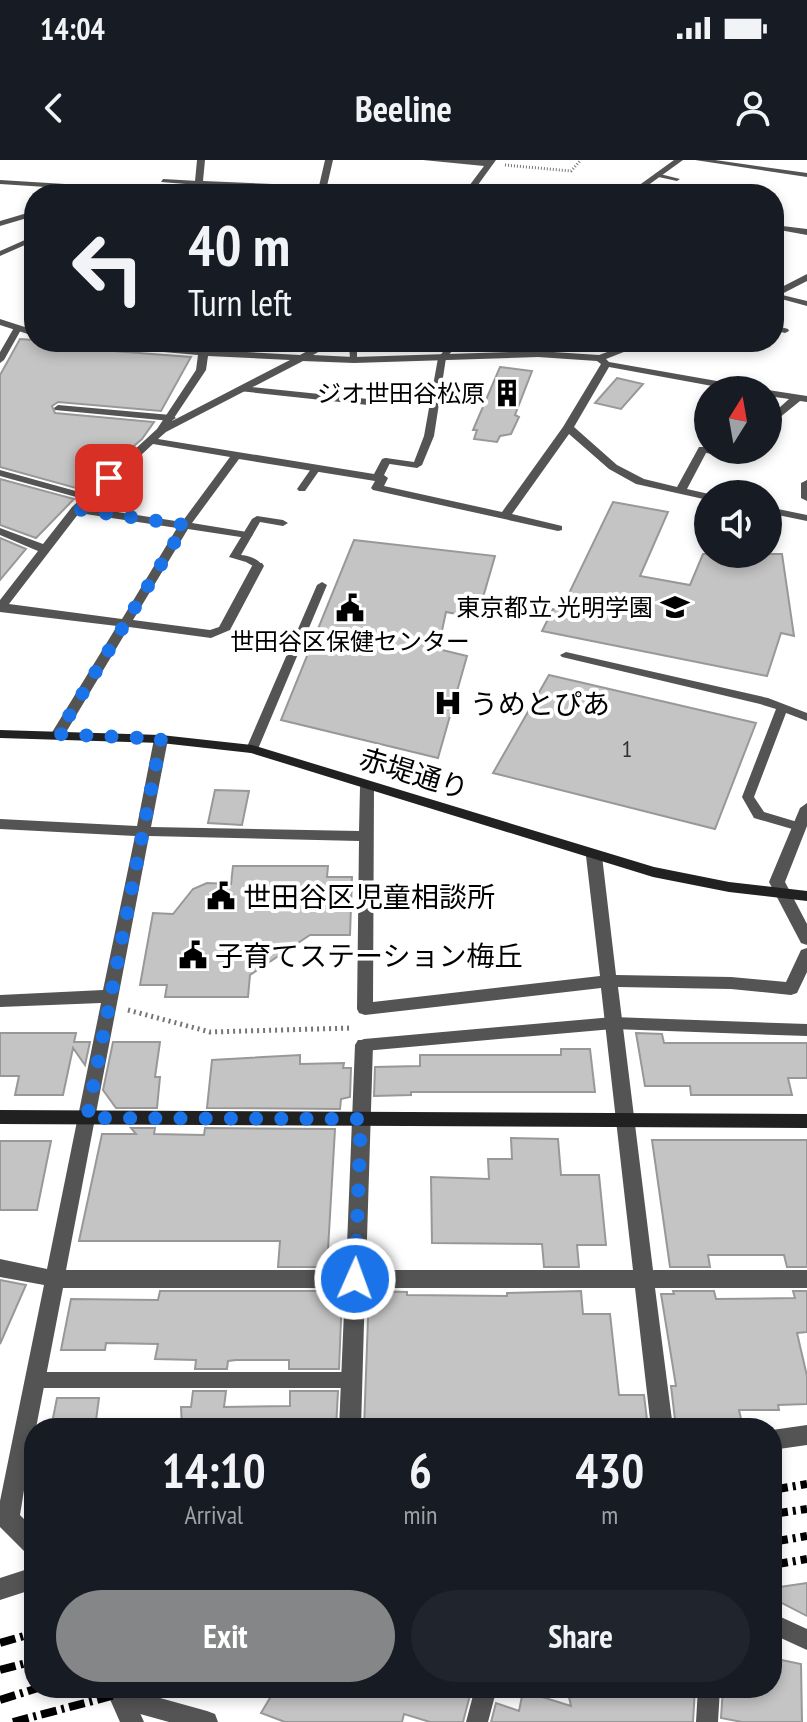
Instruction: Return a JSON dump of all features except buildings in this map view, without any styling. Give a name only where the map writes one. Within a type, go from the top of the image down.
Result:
[{"type":"street","points":[[201,160],[198,183],[214,184]]},
{"type":"street","points":[[323,184],[329,160]]},
{"type":"street","points":[[427,160],[490,162]]},
{"type":"street","points":[[644,184],[679,160]]},
{"type":"street","points":[[699,160],[807,175]]},
{"type":"street","points":[[475,184],[490,162]]},
{"type":"street","points":[[0,182],[32,184]]},
{"type":"street","points":[[11,210],[24,211]]},
{"type":"street","points":[[0,224],[24,216]]},
{"type":"street","points":[[784,229],[807,232]]},
{"type":"street","points":[[784,289],[807,277]]},
{"type":"street","points":[[0,322],[24,330]]},
{"type":"street","points":[[0,607],[76,509],[161,431],[201,370],[203,352]]},
{"type":"street","points":[[252,352],[354,360],[538,354],[603,361],[694,379]]},
{"type":"street","points":[[161,431],[310,352]]},
{"type":"street","points":[[505,516],[568,428],[603,361],[622,352]]},
{"type":"street","points":[[782,395],[802,399]]},
{"type":"street","points":[[782,414],[802,399]]},
{"type":"street","points":[[568,428],[613,467],[640,482],[694,494]]},
{"type":"street","points":[[151,441],[382,478],[377,488],[558,528]]},
{"type":"street","points":[[58,734],[185,525],[236,456]]},
{"type":"street","points":[[377,478],[386,461]]},
{"type":"street","points":[[680,491],[695,464]]},
{"type":"street","points":[[807,483],[807,498]]},
{"type":"street","points":[[76,509],[247,535]]},
{"type":"street","points":[[782,513],[807,518]]},
{"type":"street","points":[[0,531],[44,549]]},
{"type":"street","points":[[0,607],[211,634],[224,630],[258,566]]},
{"type":"street","name":"赤堤通り","points":[[0,734],[161,739],[252,749],[594,856],[691,881],[807,896]]},
{"type":"street","points":[[26,1418],[161,739]]},
{"type":"street","points":[[367,787],[365,1009],[608,981],[731,983],[791,989],[807,954]]},
{"type":"street","points":[[807,808],[777,882],[807,939]]},
{"type":"street","points":[[0,824],[366,836]]},
{"type":"street","points":[[594,856],[661,1418]]},
{"type":"street","points":[[0,1001],[111,996]]},
{"type":"street","points":[[350,1418],[364,1045]]},
{"type":"street","points":[[0,1117],[807,1121]]},
{"type":"street","points":[[0,1268],[55,1279],[807,1279]]},
{"type":"street","points":[[24,1428],[4,1514],[24,1535]]},
{"type":"street","points":[[782,1439],[807,1435]]},
{"type":"street","points":[[0,1589],[24,1581]]},
{"type":"street","points":[[122,1698],[132,1722]]},
{"type":"lane","points":[[656,175],[677,179]]},
{"type":"lane","points":[[163,181],[198,183]]},
{"type":"lane","points":[[0,254],[24,243]]},
{"type":"lane","points":[[784,296],[807,304]]},
{"type":"lane","points":[[0,360],[18,328]]},
{"type":"lane","points":[[354,352],[354,360]]},
{"type":"lane","points":[[386,461],[417,465],[429,436],[442,358],[447,352]]},
{"type":"lane","points":[[242,389],[368,402]]},
{"type":"lane","points":[[58,408],[171,418]]},
{"type":"lane","points":[[302,489],[316,468]]},
{"type":"lane","points":[[0,473],[87,497]]},
{"type":"lane","points":[[258,566],[249,559],[234,557],[257,519],[283,523]]},
{"type":"lane","points":[[252,749],[322,585]]},
{"type":"lane","points":[[566,655],[782,708],[807,717]]},
{"type":"lane","points":[[782,708],[748,797],[759,815],[799,827]]},
{"type":"lane","points":[[364,1045],[613,1023],[807,1030]]},
{"type":"lane","points":[[35,1380],[352,1380]]},
{"type":"lane","points":[[782,1628],[807,1640]]},
{"type":"lane","points":[[135,1698],[207,1722]]},
{"type":"lane","points":[[477,1722],[483,1698]]},
{"type":"lane","points":[[707,1722],[708,1698]]},
{"type":"path","points":[[490,162],[571,171],[581,160]]},
{"type":"railway","points":[[782,1488],[807,1484]]},
{"type":"railway","points":[[782,1513],[807,1509]]},
{"type":"railway","points":[[782,1540],[807,1536]]},
{"type":"railway","points":[[782,1563],[807,1559]]},
{"type":"railway","points":[[0,1643],[24,1636]]},
{"type":"railway","points":[[0,1670],[24,1664]]},
{"type":"railway","points":[[0,1700],[24,1692]]},
{"type":"railway","points":[[13,1722],[104,1698]]},
{"type":"place","name":"ジオ世田谷松原","points":[[507,393]]},
{"type":"place","name":"東京都立 光明学園","points":[[675,607]]},
{"type":"place","name":"世田谷区保健センター","points":[[350,608]]},
{"type":"place","name":"うめとぴあ","points":[[448,703]]},
{"type":"place","name":"世田谷区児童相談所","points":[[221,896]]},
{"type":"place","name":"子育てステーション梅丘","points":[[193,955]]},
{"type":"route","points":[[109,478],[76,509],[185,525],[58,734],[161,739],[87,1118],[361,1119],[355,1279]]}]
